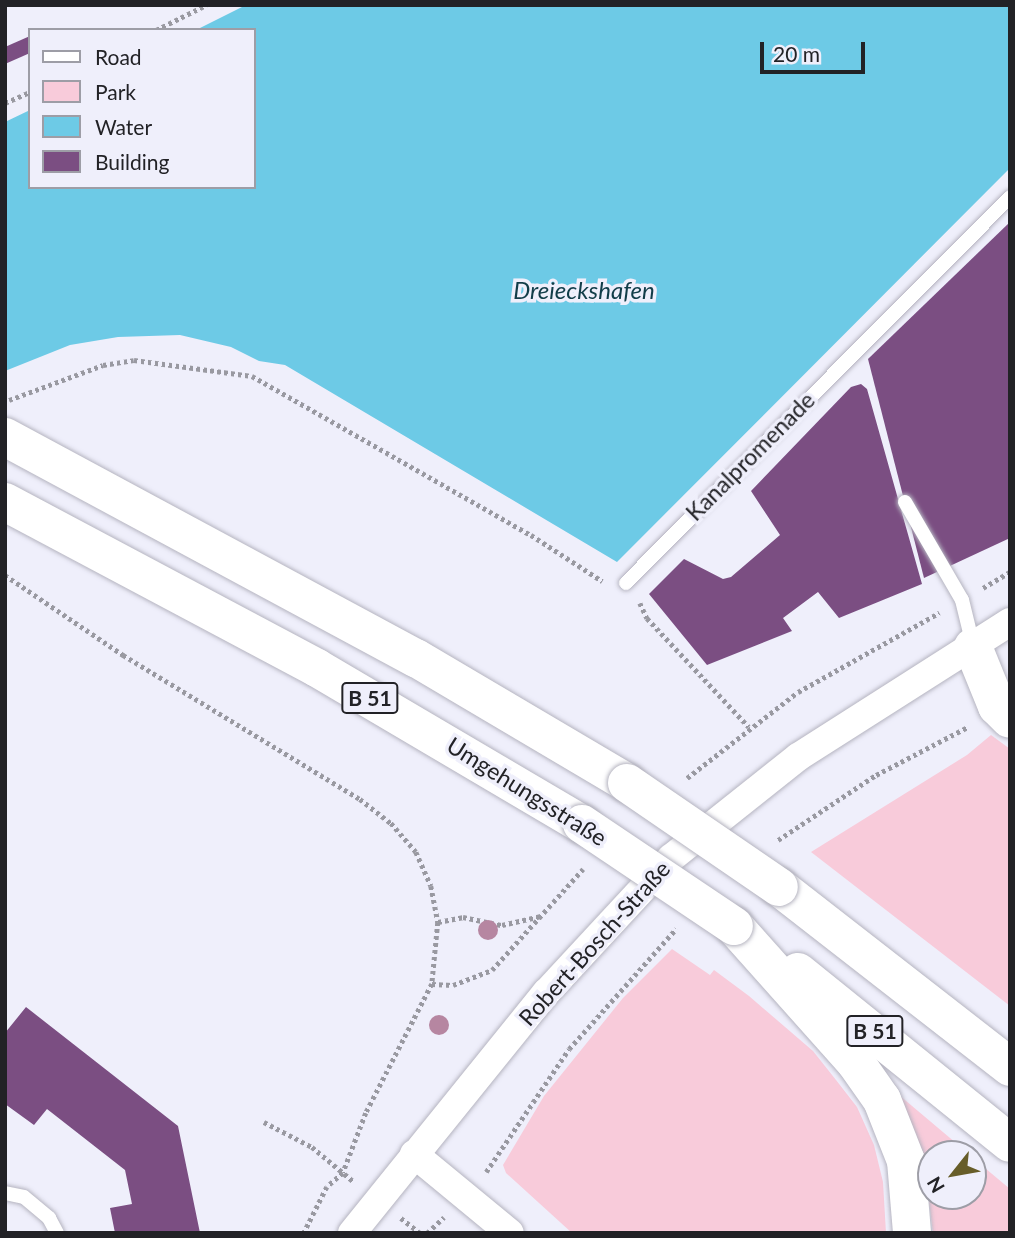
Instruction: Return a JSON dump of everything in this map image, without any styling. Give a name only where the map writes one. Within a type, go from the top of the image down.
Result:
[{"type":"highway","name":"B 51","points":[[5,438],[384,640],[627,783],[779,887],[975,1037],[1010,1067]]},
{"type":"highway","name":"Umgehungsstraße","points":[[5,502],[317,668],[582,824],[734,926],[880,1034],[1010,1143]]},
{"type":"highway","points":[[973,647],[1010,668]]},
{"type":"highway","points":[[973,647],[997,706],[1010,719]]},
{"type":"highway","points":[[734,926],[856,1063],[882,1100],[906,1161],[912,1233]]},
{"type":"highway","points":[[975,1037],[1010,1052]]},
{"type":"street","name":"Robert-Bosch-Straße","points":[[352,1233],[546,993],[671,858],[798,757],[1010,622]]},
{"type":"street","points":[[414,1154],[510,1233]]},
{"type":"lane","name":"Kanalpromenade","points":[[626,583],[1010,197]]},
{"type":"lane","points":[[905,502],[962,600],[973,647]]},
{"type":"lane","points":[[5,1193],[24,1198],[50,1218],[57,1233]]},
{"type":"path","points":[[160,28],[205,5]]},
{"type":"path","points":[[5,103],[28,93]]},
{"type":"path","points":[[5,402],[103,365],[134,360],[232,371],[264,382],[531,535],[606,583],[618,587],[626,583],[647,618],[749,727],[798,692],[938,613]]},
{"type":"path","points":[[5,575],[391,823],[416,852],[431,887],[438,922],[432,984],[366,1113],[343,1173],[327,1187],[304,1233]]},
{"type":"path","points":[[438,922],[463,917],[502,925],[541,915]]},
{"type":"path","points":[[264,1122],[312,1147],[343,1173]]},
{"type":"green space","points":[[991,735],[1010,749],[1010,1006],[811,852],[967,755]]},
{"type":"green space","points":[[672,949],[710,975],[714,970],[749,996],[813,1051],[857,1107],[874,1145],[883,1182],[886,1233],[572,1233],[506,1173],[503,1165],[544,1096],[623,998]]},
{"type":"green space","points":[[899,1095],[952,1140],[917,1140],[917,1150]]},
{"type":"green space","points":[[987,1170],[1010,1189],[1010,1233],[933,1233],[930,1210],[987,1210]]},
{"type":"water","name":"Dreieckshafen","points":[[246,5],[1010,5],[1010,168],[617,562],[285,365],[259,361],[231,347],[180,335],[118,337],[70,345],[5,371],[5,122],[28,111],[28,189],[256,189],[256,28],[200,28]]},
{"type":"building","points":[[28,37],[28,54],[5,64],[5,47]]},
{"type":"building","points":[[1010,222],[1010,538],[924,578],[868,359]]},
{"type":"building","points":[[861,384],[867,389],[922,584],[839,618],[818,592],[783,618],[792,631],[707,665],[649,594],[684,559],[723,579],[731,577],[780,535],[751,491],[851,387]]},
{"type":"building","points":[[26,1007],[178,1126],[200,1233],[115,1233],[110,1208],[132,1204],[125,1170],[47,1109],[34,1125],[5,1104],[5,1033]]}]
